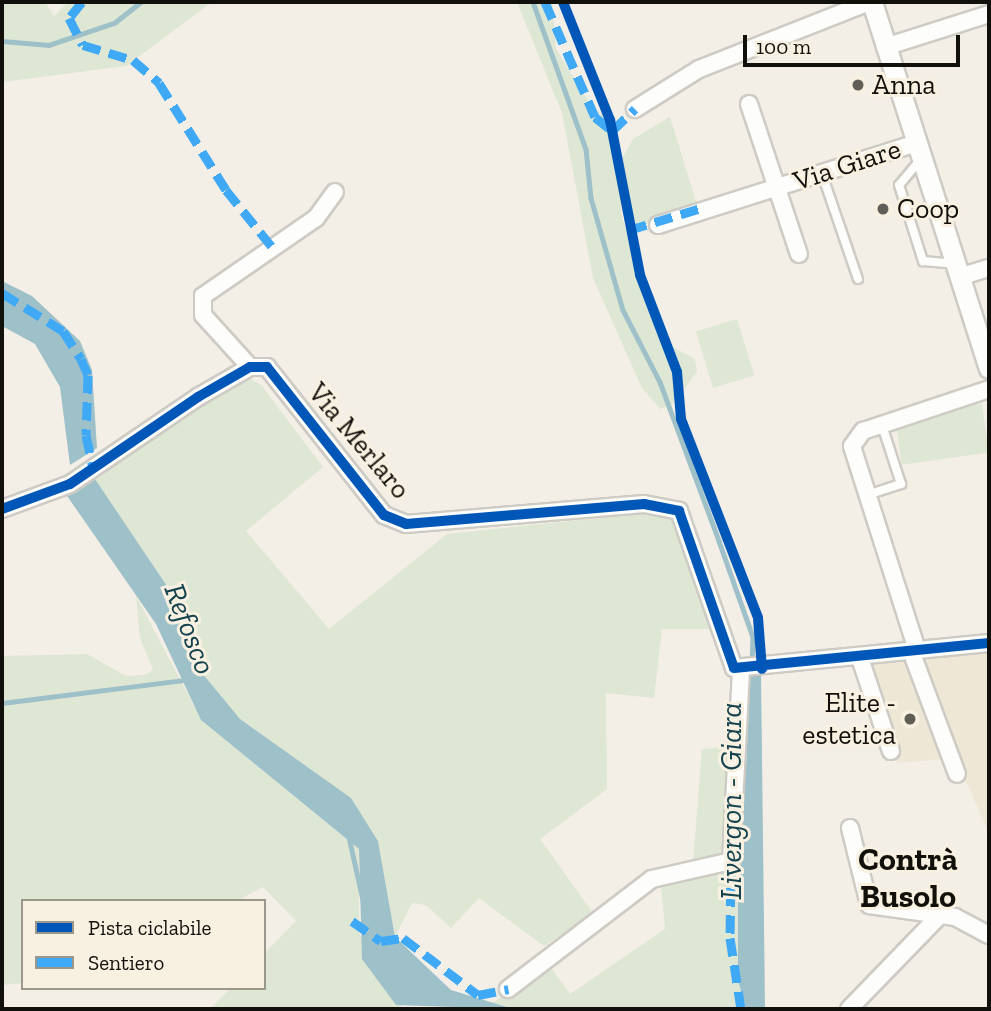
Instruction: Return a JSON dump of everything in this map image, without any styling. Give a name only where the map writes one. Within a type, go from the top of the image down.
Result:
[{"type":"street","points":[[635,109],[699,69],[870,2],[989,368]]},
{"type":"street","points":[[885,47],[989,14]]},
{"type":"street","name":"Via Giare","points":[[749,104],[799,254]]},
{"type":"street","name":"Via Giare","points":[[659,225],[822,174],[918,151]]},
{"type":"street","name":"Via Merlaro","points":[[335,192],[316,218],[203,296],[203,315],[250,367],[267,367],[375,505],[406,524],[644,504],[679,511],[712,592],[727,661],[741,669]]},
{"type":"street","points":[[957,271],[989,268]]},
{"type":"street","points":[[2,509],[70,484],[250,367]]},
{"type":"street","points":[[957,774],[914,650],[852,446],[863,431],[989,389]]},
{"type":"street","points":[[508,989],[652,879],[731,861],[741,669],[771,669],[989,643]]},
{"type":"street","points":[[860,658],[891,751]]},
{"type":"street","points":[[850,828],[869,905],[938,917],[955,917],[989,935]]},
{"type":"street","points":[[849,1009],[938,917]]},
{"type":"lane","points":[[918,151],[899,185],[923,261],[957,271]]},
{"type":"lane","points":[[822,174],[858,279]]},
{"type":"lane","points":[[867,495],[901,484],[881,425]]},
{"type":"shaded area","points":[[989,645],[989,834],[956,758],[897,763],[862,662]]},
{"type":"green space","points":[[2,2],[45,2],[54,16],[68,2],[212,2],[126,66],[2,82]]},
{"type":"green space","points":[[517,2],[552,2],[556,49],[592,107],[614,123],[622,218],[648,297],[671,346],[695,359],[697,372],[672,404],[660,409],[642,388],[593,278],[562,113]]},
{"type":"green space","points":[[670,117],[698,208],[634,228],[622,159],[633,139]]},
{"type":"green space","points":[[737,319],[754,375],[713,388],[696,332]]},
{"type":"green space","points":[[245,376],[261,385],[323,467],[246,531],[329,629],[447,534],[657,512],[677,519],[715,629],[662,629],[654,698],[606,693],[607,789],[540,839],[593,913],[544,946],[479,898],[451,928],[426,905],[412,903],[395,937],[378,841],[351,798],[240,719],[191,661],[173,595],[93,476]]},
{"type":"green space","points":[[982,404],[989,453],[902,465],[895,416]]},
{"type":"green space","points":[[136,596],[202,721],[359,849],[359,933],[403,1009],[210,1009],[229,990],[266,990],[266,952],[296,921],[263,887],[240,899],[21,899],[21,983],[2,985],[2,656],[87,654],[126,676],[145,675],[153,670],[140,638]]},
{"type":"green space","points":[[738,746],[738,980],[746,1009],[513,1009],[492,1003],[550,966],[570,994],[665,929],[661,885],[692,875],[702,749]]},
{"type":"water","points":[[2,281],[32,296],[80,341],[92,370],[97,448],[70,465],[60,387],[35,344],[2,326]]},
{"type":"water","points":[[93,476],[173,595],[192,661],[240,719],[351,798],[378,841],[395,937],[451,990],[513,1009],[396,1005],[362,959],[359,849],[201,720],[156,624],[65,493]]},
{"type":"water","points":[[761,673],[765,1009],[746,1009],[738,980],[738,677]]},
{"type":"waterway","points":[[2,41],[49,45],[114,23],[141,2]]},
{"type":"waterway","name":"Livergon - Giara","points":[[533,2],[586,149],[591,198],[623,310],[660,382],[719,541],[753,637],[752,661]]},
{"type":"waterway","points":[[2,703],[185,680]]},
{"type":"waterway","name":"Refosco","points":[[349,837],[363,900]]},
{"type":"marked path","points":[[82,2],[69,18],[83,45],[133,60],[159,83],[226,190],[273,248]]},
{"type":"marked path","points":[[545,2],[595,117],[612,131],[635,109]]},
{"type":"marked path","points":[[629,230],[701,208]]},
{"type":"marked path","points":[[2,293],[63,331],[81,359],[88,375],[86,435],[93,469]]},
{"type":"marked path","points":[[731,861],[730,938],[741,1009]]},
{"type":"marked path","points":[[352,921],[381,941],[403,938],[478,995],[508,989]]},
{"type":"cycle path","points":[[563,2],[610,120],[640,275],[677,372],[681,419],[758,618],[762,669]]},
{"type":"cycle path","points":[[2,509],[70,484],[198,397],[250,367],[267,367],[384,515],[406,524],[644,504],[679,511],[734,668],[989,643]]},
{"type":"place","name":"Anna","points":[[858,85]]},
{"type":"place","name":"Coop","points":[[883,209]]},
{"type":"place","name":"Elite - estetica","points":[[910,719]]},
{"type":"district","name":"Contrà Busolo","points":[[908,878]]}]
